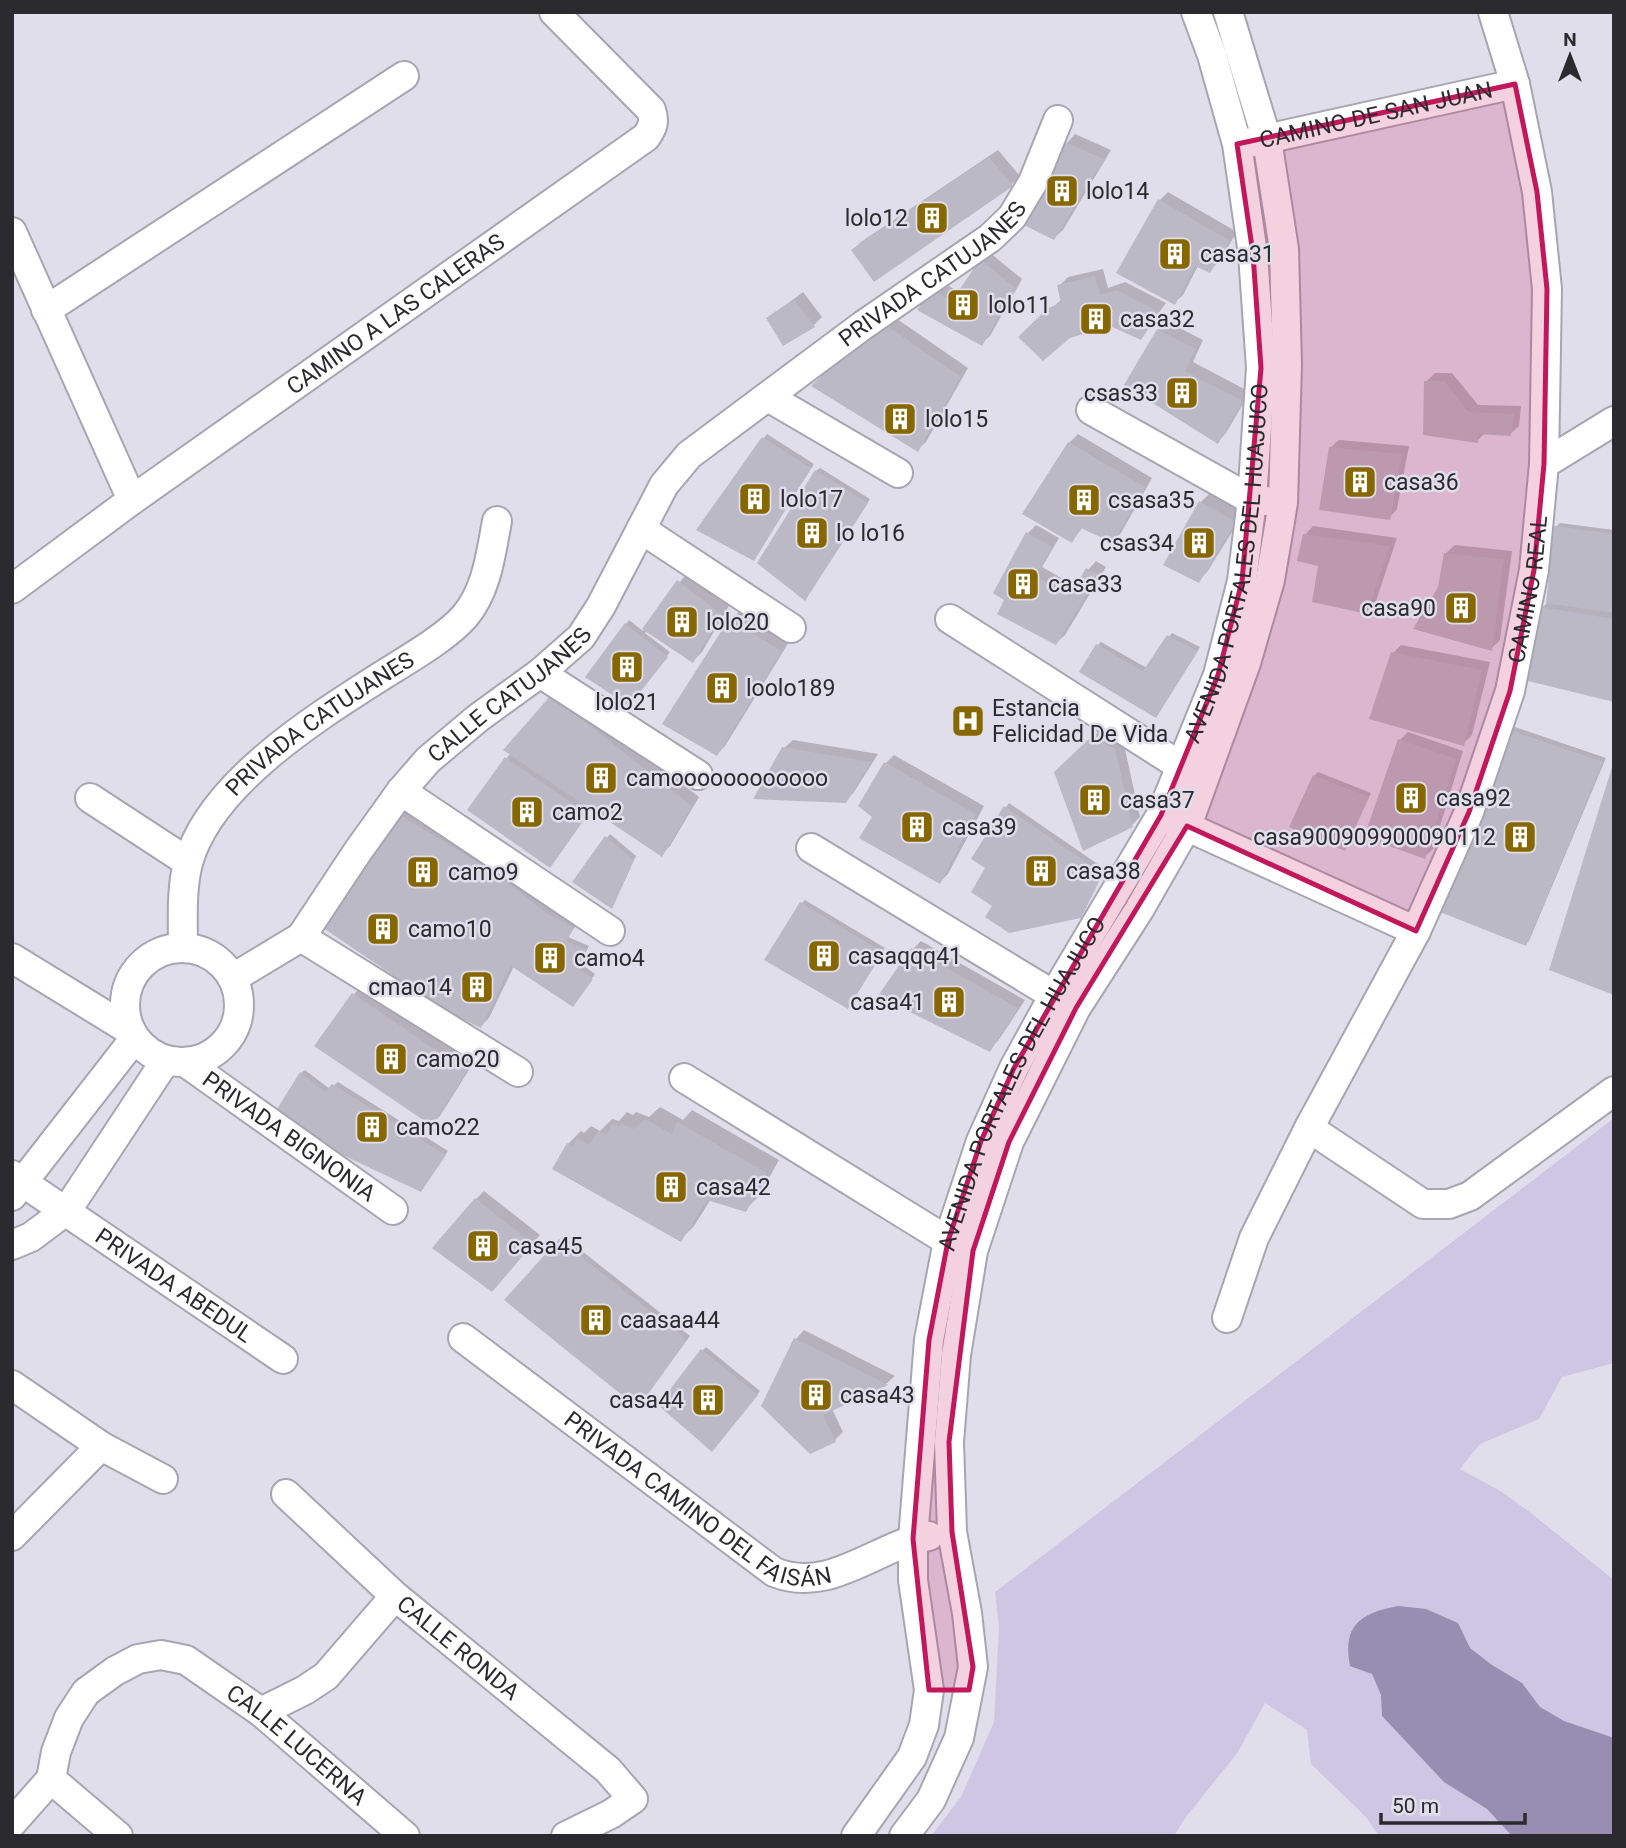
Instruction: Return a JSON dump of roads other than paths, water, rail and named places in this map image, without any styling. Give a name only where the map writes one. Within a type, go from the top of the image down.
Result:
[{"type":"street","name":"CAMINO A LAS CALERAS","points":[[12,589],[132,500],[646,136],[654,119],[651,110],[554,12]]},
{"type":"street","name":"AVENIDA PORTALES DEL HUAJUCO","points":[[856,1836],[912,1757],[924,1725],[929,1690],[913,1580],[913,1539],[929,1340],[960,1246],[981,1141],[1014,1068],[1139,910],[1187,826],[1193,772],[1242,581],[1252,500],[1261,368],[1253,254],[1237,144],[1212,55],[1196,12]]},
{"type":"street","name":"AVENIDA PORTALES DEL HUAJUCO","points":[[1065,1002],[1161,815],[1193,772],[1246,663],[1270,580],[1283,503],[1287,364],[1284,249],[1267,140],[1228,12]]},
{"type":"street","name":"CAMINO REAL","points":[[1227,1318],[1254,1238],[1309,1128],[1416,931],[1469,811],[1510,691],[1534,570],[1544,464],[1548,289],[1537,192],[1515,84],[1493,12]]},
{"type":"street","points":[[46,310],[404,76]]},
{"type":"street","name":"CAMINO DE SAN JUAN","points":[[1237,144],[1267,140],[1515,84]]},
{"type":"street","name":"PRIVADA CATUJANES","points":[[768,397],[862,326],[990,238],[1012,217],[1033,181],[1058,120]]},
{"type":"street","points":[[12,232],[132,500]]},
{"type":"street","points":[[768,397],[898,473]]},
{"type":"street","name":"CALLE CATUJANES","points":[[233,978],[301,937],[358,850],[401,791],[428,760],[478,718],[540,673],[581,637],[601,606],[664,485],[689,455],[768,397]]},
{"type":"street","points":[[1091,410],[1252,500],[1283,503]]},
{"type":"street","points":[[1544,464],[1614,421]]},
{"type":"street","name":"PRIVADA CATUJANES","points":[[183,948],[184,888],[188,862],[201,831],[220,802],[237,783],[321,714],[426,647],[465,617],[480,593],[497,521]]},
{"type":"street","points":[[642,528],[791,628]]},
{"type":"street","points":[[950,619],[1193,772]]},
{"type":"street","points":[[540,673],[698,775]]},
{"type":"street","points":[[401,791],[610,931]]},
{"type":"street","points":[[90,798],[188,862]]},
{"type":"street","points":[[1161,815],[1416,931]]},
{"type":"street","points":[[811,848],[1065,1002]]},
{"type":"street","points":[[301,937],[518,1072]]},
{"type":"street","points":[[12,958],[133,1034],[148,1052],[176,1061],[204,1059],[220,1048],[233,1034],[239,1016],[239,996],[233,978],[225,966],[198,950],[183,948],[163,951],[146,960],[133,975],[126,993],[125,1012],[133,1034]]},
{"type":"street","points":[[16,1185],[133,1034]]},
{"type":"street","points":[[12,1245],[31,1237],[67,1210],[176,1061]]},
{"type":"street","name":"PRIVADA BIGNONIA","points":[[176,1061],[393,1210]]},
{"type":"street","points":[[684,1078],[960,1246]]},
{"type":"street","points":[[1309,1128],[1423,1203],[1449,1204],[1470,1196],[1614,1091]]},
{"type":"street","name":"PRIVADA ABEDUL","points":[[16,1185],[67,1210],[283,1359]]},
{"type":"street","name":"AVENIDA PORTALES DEL HUAJUCO","points":[[904,1836],[931,1800],[946,1770],[959,1738],[973,1667],[967,1613],[952,1532],[949,1442],[960,1246]]},
{"type":"street","name":"PRIVADA CAMINO DEL FAISÁN","points":[[463,1338],[774,1572],[788,1578],[804,1580],[829,1576],[913,1539],[952,1532]]},
{"type":"street","points":[[12,1385],[101,1446],[163,1479]]},
{"type":"street","points":[[12,1536],[101,1446]]},
{"type":"street","name":"CALLE RONDA","points":[[286,1494],[395,1596],[608,1770],[633,1799],[611,1814],[566,1836]]},
{"type":"street","points":[[261,1712],[326,1676],[395,1596]]},
{"type":"street","name":"CALLE LUCERNA","points":[[51,1779],[56,1752],[69,1718],[86,1692],[115,1671],[138,1659],[161,1655],[186,1660],[261,1712],[405,1836]]},
{"type":"street","points":[[929,1690],[969,1690]]},
{"type":"street","points":[[12,1823],[51,1779],[118,1836]]},
{"type":"place","name":"lolo14","points":[[1062,191]]},
{"type":"place","name":"lolo12","points":[[932,218]]},
{"type":"place","name":"casa31","points":[[1175,254]]},
{"type":"place","name":"lolo11","points":[[963,305]]},
{"type":"place","name":"casa32","points":[[1096,319]]},
{"type":"place","name":"csas33","points":[[1182,393]]},
{"type":"place","name":"lolo15","points":[[900,419]]},
{"type":"place","name":"casa36","points":[[1360,482]]},
{"type":"place","name":"lolo17","points":[[755,499]]},
{"type":"place","name":"csasa35","points":[[1084,500]]},
{"type":"place","name":"lo lo16","points":[[812,533]]},
{"type":"place","name":"csas34","points":[[1199,543]]},
{"type":"place","name":"casa33","points":[[1023,584]]},
{"type":"place","name":"casa90","points":[[1461,608]]},
{"type":"place","name":"lolo20","points":[[682,622]]},
{"type":"place","name":"lolo21","points":[[627,667]]},
{"type":"place","name":"loolo189","points":[[722,688]]},
{"type":"place","name":"Estancia Felicidad De Vida","points":[[968,721]]},
{"type":"place","name":"camoooooooooooo","points":[[601,778]]},
{"type":"place","name":"casa92","points":[[1411,798]]},
{"type":"place","name":"casa37","points":[[1095,800]]},
{"type":"place","name":"camo2","points":[[527,812]]},
{"type":"place","name":"casa39","points":[[917,827]]},
{"type":"place","name":"casa900909900090112","points":[[1520,837]]},
{"type":"place","name":"casa38","points":[[1041,871]]},
{"type":"place","name":"camo9","points":[[423,872]]},
{"type":"place","name":"camo10","points":[[383,929]]},
{"type":"place","name":"casaqqq41","points":[[824,956]]},
{"type":"place","name":"camo4","points":[[550,958]]},
{"type":"place","name":"cmao14","points":[[477,987]]},
{"type":"place","name":"casa41","points":[[949,1002]]},
{"type":"place","name":"camo20","points":[[391,1059]]},
{"type":"place","name":"camo22","points":[[372,1127]]},
{"type":"place","name":"casa42","points":[[671,1187]]},
{"type":"place","name":"casa45","points":[[483,1246]]},
{"type":"place","name":"caasaa44","points":[[596,1320]]},
{"type":"place","name":"casa43","points":[[816,1395]]},
{"type":"place","name":"casa44","points":[[708,1400]]}]
